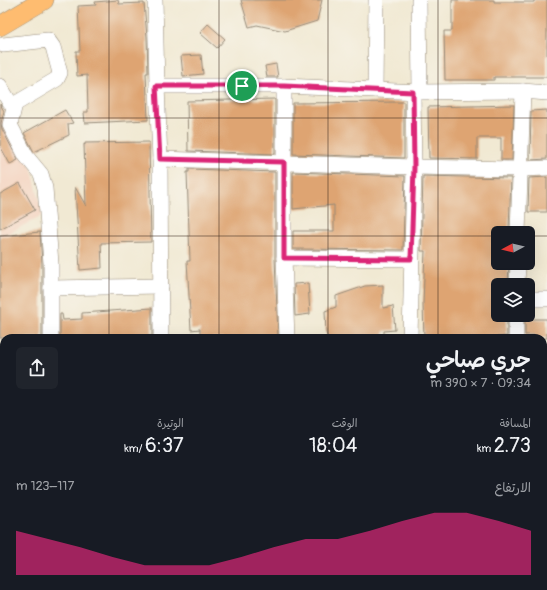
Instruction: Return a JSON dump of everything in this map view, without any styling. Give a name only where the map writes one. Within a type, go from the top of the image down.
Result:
[{"type":"main road","points":[[0,26],[44,0]]},
{"type":"street","points":[[155,0],[156,86],[160,159],[161,334]]},
{"type":"street","points":[[375,90],[376,0]]},
{"type":"street","points":[[410,334],[419,0]]},
{"type":"street","points":[[0,26],[1,48],[48,40],[53,47],[60,73],[57,79],[15,104],[10,125],[26,156],[41,174],[45,188],[50,255],[51,334]]},
{"type":"street","points":[[0,86],[10,103],[15,104]]},
{"type":"street","points":[[156,86],[284,86],[417,92],[523,91],[547,93]]},
{"type":"street","points":[[284,86],[284,258],[287,334]]},
{"type":"street","points":[[518,226],[523,91]]},
{"type":"street","points":[[160,159],[414,167],[520,169],[547,168]]},
{"type":"street","points":[[284,258],[411,259]]},
{"type":"street","points":[[51,288],[161,286]]},
{"type":"street","points":[[535,300],[547,299]]},
{"type":"street","points":[[516,322],[516,334]]},
{"type":"shaded area","points":[[0,113],[31,166],[43,215],[0,238]]},
{"type":"building","points":[[118,0],[119,4],[144,3],[147,37],[148,73],[146,73],[148,120],[85,123],[84,112],[88,112],[87,75],[77,76],[76,51],[80,51],[78,6],[96,5],[95,2]]},
{"type":"building","points":[[241,0],[322,0],[317,21],[285,31],[257,25],[249,27]]},
{"type":"building","points":[[452,0],[534,2],[534,0],[547,0],[547,77],[494,77],[494,80],[445,80],[444,31],[452,31]]},
{"type":"building","points":[[208,24],[225,39],[217,48],[200,33]]},
{"type":"building","points":[[201,55],[203,74],[183,76],[181,56]]},
{"type":"building","points":[[276,64],[278,77],[267,77],[265,66]]},
{"type":"building","points":[[275,99],[275,154],[188,151],[187,101]]},
{"type":"building","points":[[404,102],[404,158],[293,154],[293,103]]},
{"type":"building","points":[[0,104],[4,111],[1,123],[2,129],[18,160],[10,164],[0,146]]},
{"type":"building","points":[[514,105],[512,160],[501,160],[501,138],[477,138],[477,159],[429,158],[428,107]]},
{"type":"building","points":[[65,110],[73,123],[68,124],[69,135],[34,152],[24,133]]},
{"type":"building","points":[[547,110],[547,159],[530,160],[531,111]]},
{"type":"building","points":[[149,142],[151,242],[101,243],[102,268],[80,270],[75,187],[86,206],[84,144]]},
{"type":"building","points":[[189,169],[275,172],[275,258],[278,334],[200,334],[200,329],[191,330],[187,261],[190,261],[187,172],[189,172]]},
{"type":"building","points":[[293,172],[405,176],[403,250],[293,249],[293,231],[334,231],[334,205],[293,209]]},
{"type":"building","points":[[423,176],[511,178],[509,226],[491,226],[491,270],[509,270],[508,278],[491,278],[491,322],[507,322],[507,334],[424,334],[423,304],[425,251],[421,251]]},
{"type":"building","points":[[547,177],[547,212],[528,212],[529,178]]},
{"type":"building","points":[[20,183],[35,210],[0,229],[0,194]]},
{"type":"building","points":[[40,232],[42,263],[42,334],[0,334],[0,236]]},
{"type":"building","points":[[308,283],[310,314],[295,316],[294,284]]},
{"type":"building","points":[[383,285],[383,308],[393,306],[395,330],[384,331],[384,334],[326,334],[325,311],[336,307],[336,296],[365,286]]},
{"type":"building","points":[[152,308],[152,334],[60,334],[60,314],[62,314],[63,320],[82,319],[82,313]]},
{"type":"building","points":[[535,319],[547,319],[547,334],[525,334],[525,322],[535,322]]},
{"type":"route","points":[[156,86],[242,86],[284,86],[413,92],[414,167],[411,259],[284,258],[284,162],[160,159],[156,86]]}]
